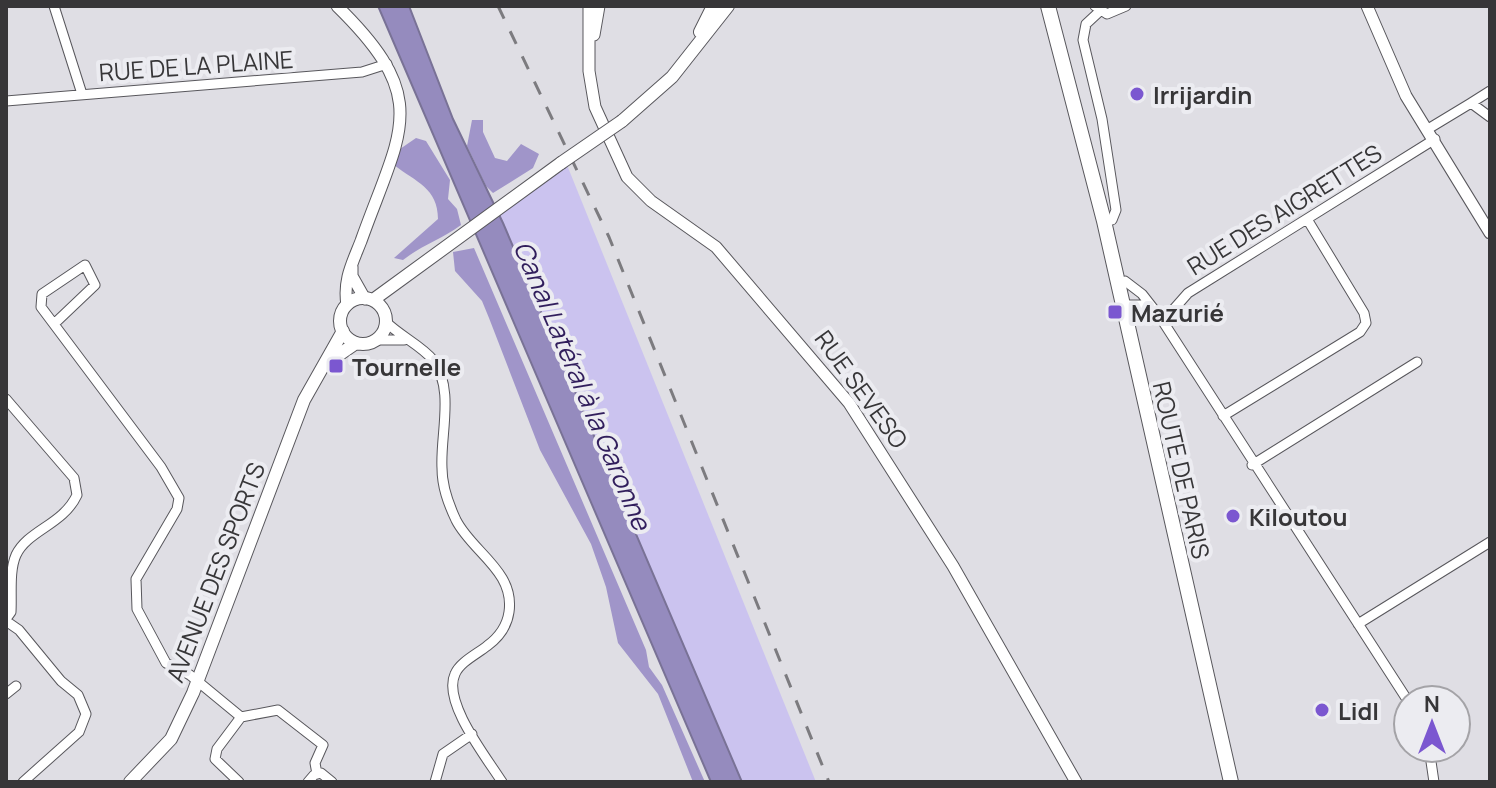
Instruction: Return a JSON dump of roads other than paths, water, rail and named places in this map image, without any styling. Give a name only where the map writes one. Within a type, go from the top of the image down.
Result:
[{"type":"main road","name":"ROUTE DE PARIS","points":[[1048,6],[1091,168],[1109,219],[1117,283],[1231,782]]},
{"type":"main road","name":"ROUTE DE PARIS","points":[[1057,6],[1091,168]]},
{"type":"main road","points":[[397,284],[377,340],[356,343],[343,331],[341,317],[347,305],[369,300],[397,284],[457,236],[622,121],[672,77],[723,8]]},
{"type":"main road","points":[[369,300],[385,317]]},
{"type":"main road","name":"AVENUE DES SPORTS","points":[[130,782],[171,739],[197,681],[304,400],[343,331]]},
{"type":"main road","name":"AVENUE DES SPORTS","points":[[324,365],[356,343]]},
{"type":"street","points":[[54,6],[82,94]]},
{"type":"street","points":[[337,6],[371,39],[387,64],[403,111],[400,131],[346,276],[347,305]]},
{"type":"street","name":"RUE SEVESO","points":[[589,6],[595,107],[627,177],[651,201],[716,247],[807,349],[857,413],[953,566],[1076,782]]},
{"type":"street","name":"RUE SEVESO","points":[[590,55],[599,6]]},
{"type":"street","points":[[1109,219],[1102,119],[1083,40],[1086,24],[1098,9],[1115,13],[1126,6]]},
{"type":"street","points":[[1367,6],[1406,96],[1490,233]]},
{"type":"street","name":"RUE DE LA PLAINE","points":[[6,101],[362,72],[387,64]]},
{"type":"street","name":"RUE DES AIGRETTES","points":[[1160,317],[1173,310],[1188,293],[1307,219],[1490,91]]},
{"type":"street","points":[[1471,103],[1490,117]]},
{"type":"street","points":[[1223,416],[1360,332],[1366,323],[1364,313],[1307,219]]},
{"type":"street","points":[[353,263],[352,276],[369,300]]},
{"type":"street","points":[[54,324],[95,285],[85,265],[42,294],[41,307],[161,467],[179,498],[177,509],[136,579],[137,609],[166,663],[197,681],[241,717]]},
{"type":"street","points":[[1117,283],[1129,283],[1160,317],[1252,465],[1397,684]]},
{"type":"street","points":[[1123,305],[1150,305]]},
{"type":"street","points":[[385,317],[404,340],[433,360],[439,371],[444,397],[441,467],[445,496],[458,524],[504,578],[509,597],[510,613],[499,636],[457,669],[453,698],[502,782]]},
{"type":"street","points":[[377,340],[404,340]]},
{"type":"street","points":[[1252,465],[1417,362]]},
{"type":"street","points":[[6,399],[74,478],[77,495],[61,517],[27,541],[17,554],[11,612],[6,620],[19,630],[61,681],[78,695],[86,714],[79,732],[23,782]]},
{"type":"street","points":[[1358,624],[1490,542]]},
{"type":"street","points":[[6,694],[16,686]]},
{"type":"street","points":[[239,782],[215,759],[217,749],[241,717],[278,710],[323,745],[315,763],[317,774]]},
{"type":"street","points":[[435,782],[443,754],[472,734]]},
{"type":"street","points":[[308,782],[317,774]]},
{"type":"street","points":[[317,774],[332,782]]},
{"type":"railway","points":[[498,6],[609,237],[829,782]]},
{"type":"place","name":"Irrijardin","points":[[1137,94]]},
{"type":"place","name":"Mazurié","points":[[1115,312]]},
{"type":"place","name":"Tournelle","points":[[336,366]]},
{"type":"place","name":"Kiloutou","points":[[1233,516]]},
{"type":"place","name":"Lidl","points":[[1322,710]]},
{"type":"water label","name":"Canal Latéral à la Garonne","points":[[583,385]]}]
